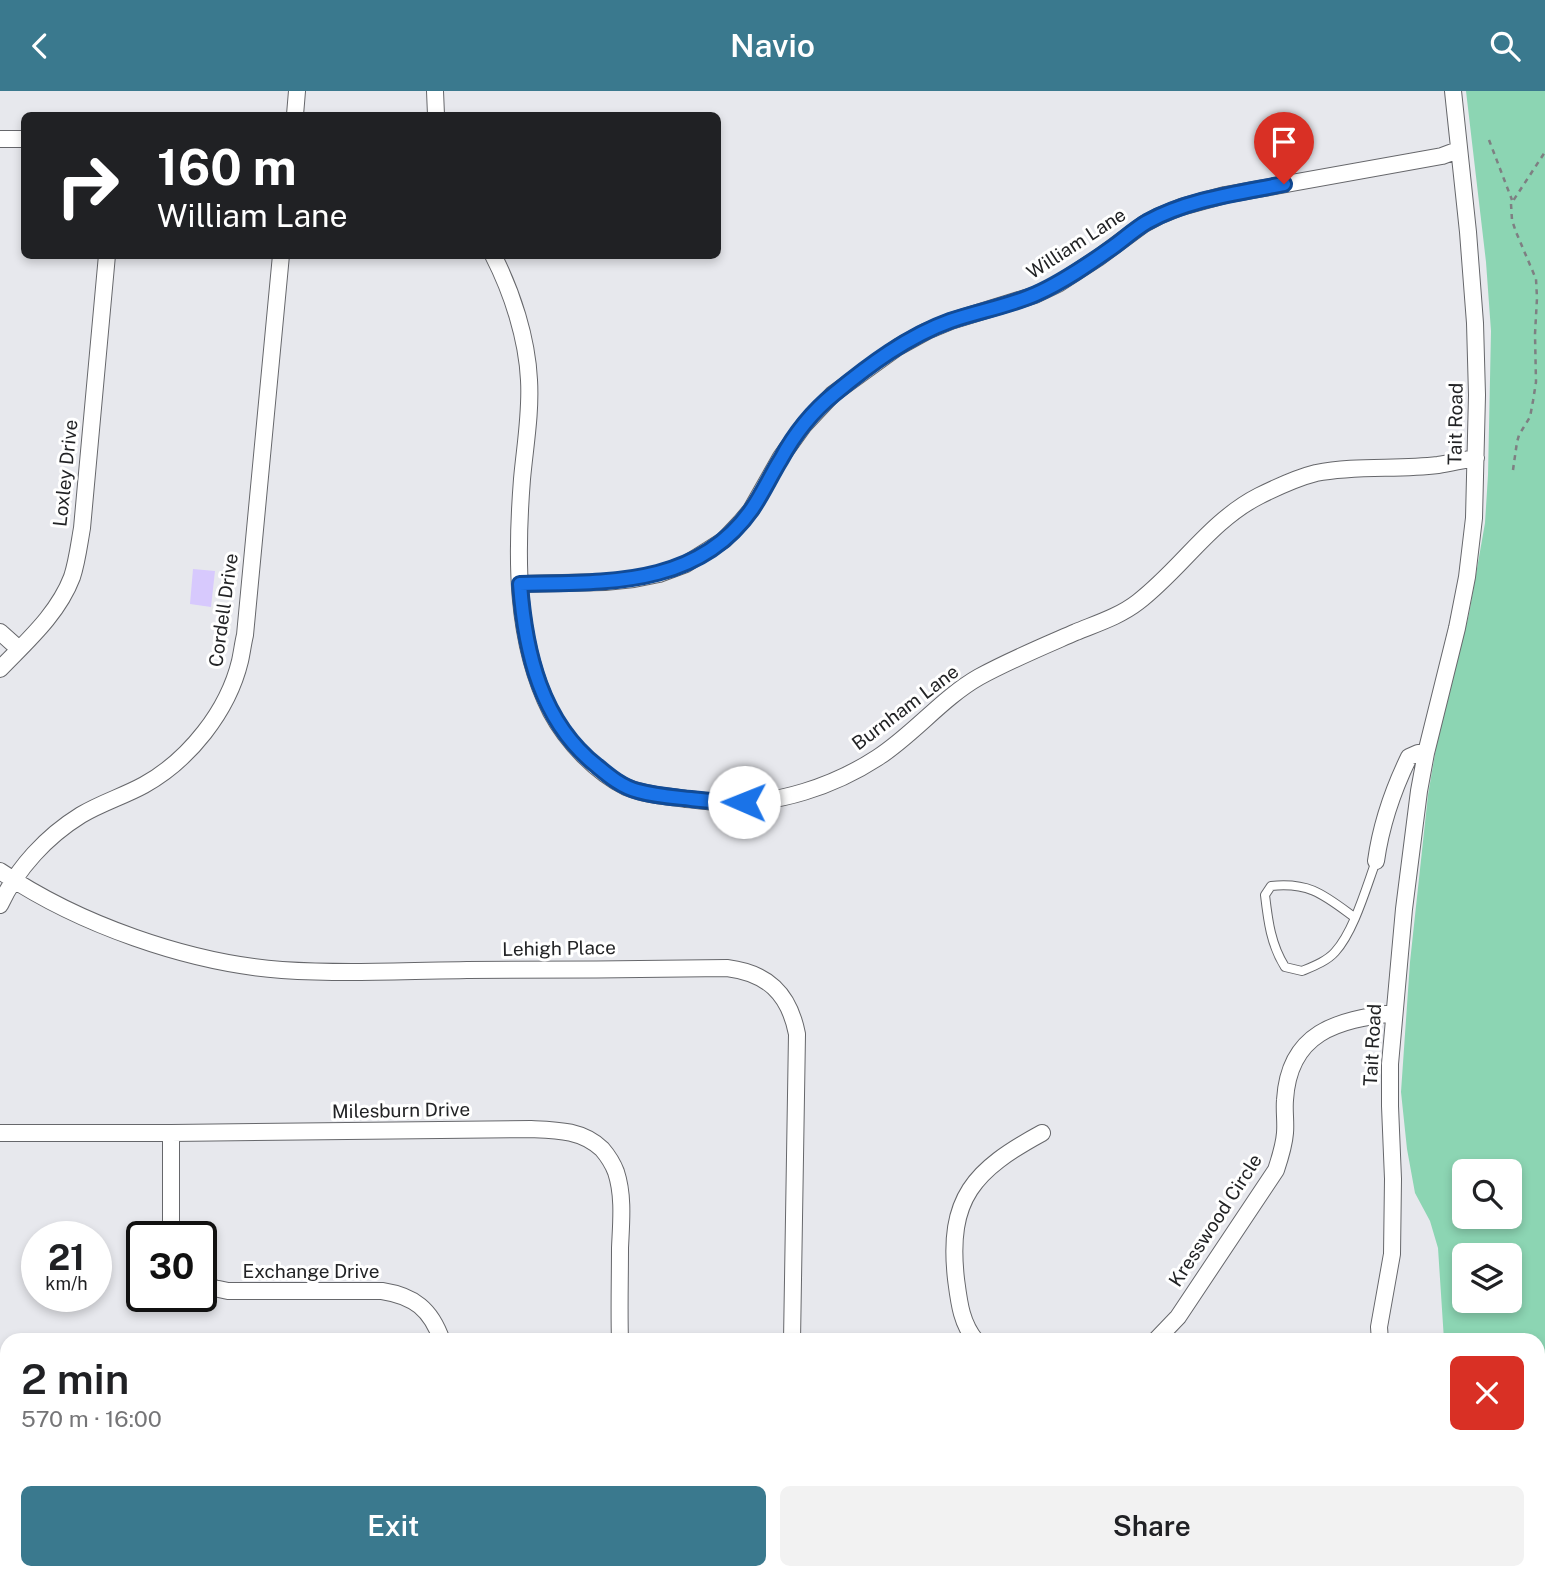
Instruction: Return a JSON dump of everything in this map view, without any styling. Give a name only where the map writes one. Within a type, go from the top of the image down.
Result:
[{"type":"street","points":[[295,112],[297,91]]},
{"type":"street","points":[[435,91],[436,112]]},
{"type":"street","name":"Tait Road","points":[[1379,1333],[1392,1254],[1390,1064],[1406,896],[1426,753],[1457,628],[1474,518],[1477,395],[1475,323],[1453,91]]},
{"type":"street","points":[[0,139],[21,139]]},
{"type":"street","name":"William Lane","points":[[520,584],[625,580],[659,574],[686,564],[724,540],[740,523],[751,510],[781,457],[804,425],[825,401],[844,386],[898,347],[927,331],[1035,295],[1058,283],[1159,216],[1225,195],[1442,156],[1458,150]]},
{"type":"street","name":"Loxley Drive","points":[[0,669],[51,616],[76,565],[107,259]]},
{"type":"street","name":"Cordell Drive","points":[[0,905],[7,875],[83,814],[145,785],[182,757],[218,712],[231,688],[245,635],[281,259]]},
{"type":"street","name":"Burnham Lane","points":[[495,259],[514,306],[529,374],[530,398],[519,537],[520,584],[527,640],[535,671],[549,708],[570,740],[588,759],[624,786],[638,791],[726,803],[788,796],[818,787],[877,758],[977,678],[1034,650],[1124,612],[1158,585],[1227,517],[1258,496],[1311,474],[1437,465],[1476,458]]},
{"type":"street","points":[[0,632],[19,649]]},
{"type":"street","points":[[1376,861],[1384,821],[1400,776],[1409,757],[1426,753]]},
{"type":"street","name":"Lehigh Place","points":[[7,875],[58,905],[110,928],[169,949],[263,968],[339,971],[727,968],[744,970],[764,978],[783,997],[790,1009],[797,1034],[792,1333]]},
{"type":"street","name":"Kresswood Circle","points":[[1163,1333],[1178,1317],[1276,1170],[1285,1133],[1284,1100],[1287,1082],[1300,1053],[1323,1030],[1360,1017],[1394,1013]]},
{"type":"street","name":"Milesburn Drive","points":[[0,1133],[531,1129],[561,1130],[583,1137],[602,1149],[610,1159],[619,1183],[620,1333]]},
{"type":"street","points":[[171,1221],[172,1133]]},
{"type":"street","points":[[971,1333],[960,1307],[954,1251],[959,1212],[965,1197],[984,1171],[1006,1154],[1042,1133]]},
{"type":"street","name":"Exchange Drive","points":[[217,1289],[228,1291],[382,1291],[399,1294],[420,1305],[432,1318],[439,1333]]},
{"type":"lane","points":[[1354,916],[1321,894],[1303,887],[1288,884],[1271,886],[1265,895],[1268,925],[1277,953],[1285,967],[1302,971],[1322,962],[1335,952],[1350,927],[1376,861]]},
{"type":"path","points":[[1489,141],[1512,200],[1512,220],[1536,279],[1536,382],[1530,417],[1517,442],[1513,470]]},
{"type":"path","points":[[1512,200],[1545,152]]},
{"type":"green space","points":[[1466,91],[1545,91],[1545,1333],[1444,1333],[1438,1248],[1430,1221],[1415,1193],[1401,1092],[1410,962],[1428,795],[1436,748],[1469,614],[1485,523],[1491,331],[1486,262]]},
{"type":"building","points":[[193,569],[215,571],[211,607],[190,604]]},
{"type":"route","points":[[744,802],[726,803],[638,791],[624,786],[588,759],[570,740],[549,708],[527,640],[520,584],[634,579],[659,574],[686,564],[724,540],[740,523],[751,510],[781,457],[825,401],[898,347],[951,321],[1035,295],[1098,258],[1159,216],[1225,195],[1284,184]]}]
